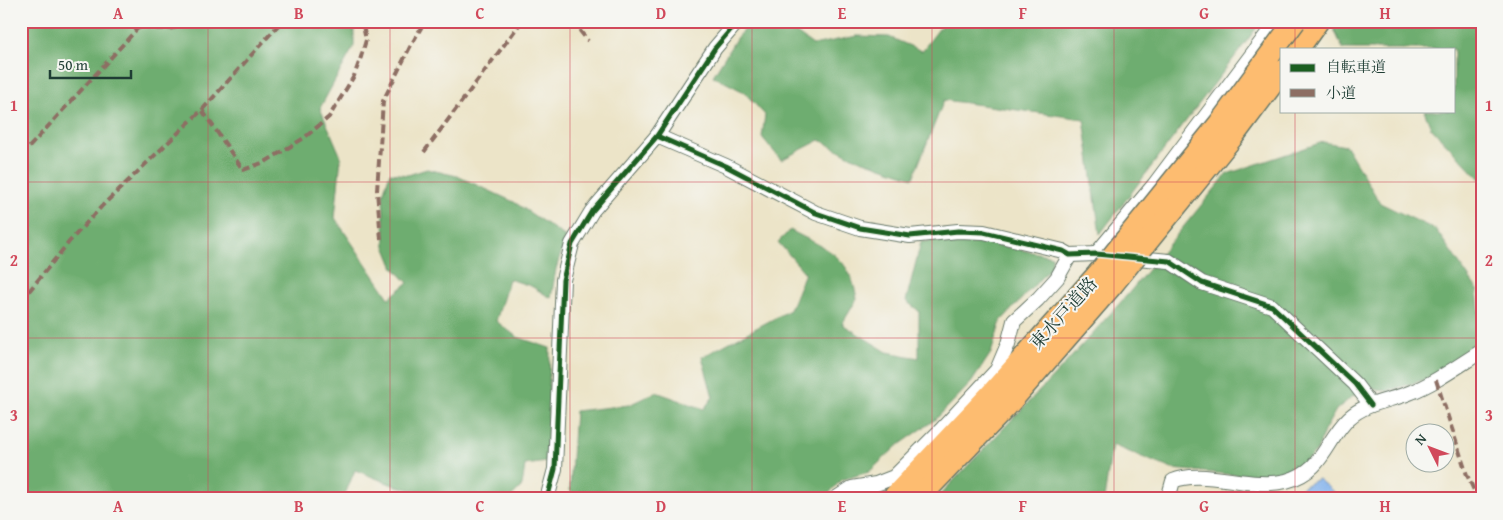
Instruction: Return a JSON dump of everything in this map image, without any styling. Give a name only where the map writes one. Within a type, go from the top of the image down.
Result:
[{"type":"highway","name":"東水戸道路","points":[[918,499],[1043,351],[1102,271],[1219,124],[1295,21]]},
{"type":"highway","points":[[1299,48],[1318,21]]},
{"type":"highway","name":"東水戸道路","points":[[1102,271],[1228,143],[1280,74]]},
{"type":"highway","name":"東水戸道路","points":[[892,499],[991,394],[1043,351]]},
{"type":"street","points":[[548,499],[555,469],[562,280],[567,259],[580,229],[592,211],[657,136],[715,48],[738,21]]},
{"type":"street","points":[[1102,271],[1154,185],[1277,21]]},
{"type":"street","points":[[657,136],[726,166],[816,213],[860,228],[910,236],[958,231],[984,232],[1063,251],[1102,271],[1169,260],[1202,283],[1272,306],[1355,384],[1371,405]]},
{"type":"street","points":[[835,499],[852,488],[876,484],[894,477],[997,370],[1008,344],[1014,321],[1057,278],[1070,255]]},
{"type":"street","points":[[1168,499],[1173,481],[1185,476],[1258,484],[1286,481],[1301,475],[1313,468],[1340,428],[1350,417],[1371,405],[1409,393],[1436,380],[1482,352]]},
{"type":"street","points":[[876,484],[892,499]]},
{"type":"green space","points":[[21,21],[354,21],[354,46],[320,108],[341,157],[335,218],[389,298],[408,283],[394,268],[385,246],[383,194],[390,173],[408,175],[427,169],[457,176],[514,202],[566,237],[556,269],[551,298],[531,286],[509,279],[496,321],[517,337],[550,348],[547,462],[525,465],[522,486],[509,499],[439,499],[435,494],[398,487],[355,470],[343,499],[22,499]]},
{"type":"green space","points":[[752,21],[780,21],[813,45],[857,36],[889,37],[922,51],[945,21],[1262,21],[1100,234],[1084,119],[944,100],[913,178],[852,157],[820,140],[781,160],[762,137],[765,115],[744,92],[713,76],[737,37]]},
{"type":"green space","points":[[1337,21],[1482,21],[1482,181],[1431,128],[1424,112],[1456,112],[1456,48],[1343,48],[1333,27]]},
{"type":"green space","points":[[1323,142],[1346,146],[1380,203],[1436,230],[1477,289],[1482,342],[1433,377],[1387,391],[1372,388],[1353,396],[1336,410],[1324,431],[1317,451],[1300,466],[1281,474],[1259,477],[1172,469],[1112,445],[1104,499],[936,499],[1065,364],[1128,294],[1227,174]]},
{"type":"green space","points":[[790,230],[825,248],[842,262],[848,272],[857,299],[842,324],[887,352],[919,358],[919,311],[906,301],[921,242],[961,238],[1052,256],[1052,266],[1001,321],[991,353],[971,383],[936,419],[896,447],[869,472],[841,480],[824,499],[577,499],[570,490],[575,411],[629,405],[656,392],[704,409],[713,397],[702,357],[790,310],[805,273],[778,242]]},
{"type":"water","points":[[1318,479],[1342,499],[1270,499],[1270,494],[1298,489]]},
{"type":"marked path","points":[[21,156],[137,29],[143,26],[161,29],[173,28],[190,21]]},
{"type":"marked path","points":[[202,110],[282,21]]},
{"type":"marked path","points":[[21,301],[69,242],[103,205],[202,110],[243,170],[265,162],[304,138],[329,117],[354,76],[366,40],[362,21]]},
{"type":"marked path","points":[[381,239],[377,191],[383,101],[425,21]]},
{"type":"marked path","points":[[424,152],[522,21]]},
{"type":"marked path","points":[[572,21],[588,41]]},
{"type":"marked path","points":[[1436,380],[1467,475],[1478,499]]},
{"type":"cycle path","points":[[547,499],[555,469],[563,280],[572,244],[592,211],[657,136],[715,48],[738,21]]},
{"type":"cycle path","points":[[657,136],[726,166],[816,213],[860,228],[910,236],[958,231],[984,232],[1063,251],[1070,255],[1096,254],[1169,261],[1202,283],[1272,306],[1355,384],[1371,405]]}]
